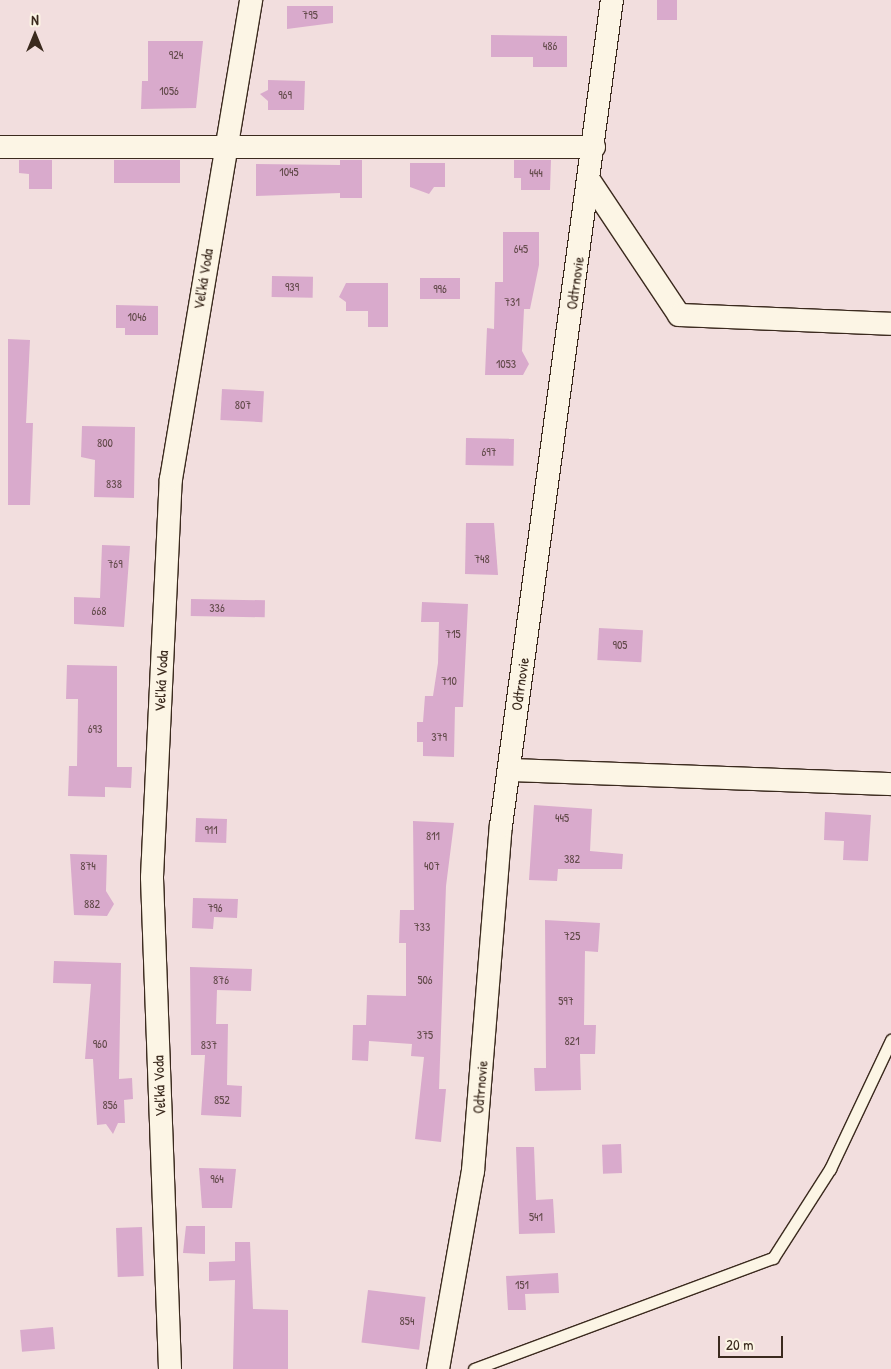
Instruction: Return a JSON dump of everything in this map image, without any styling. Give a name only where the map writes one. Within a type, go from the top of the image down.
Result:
[{"type":"street","name":"Veľká Voda","points":[[170,1369],[152,877],[171,479],[224,147],[250,0]]},
{"type":"street","name":"Odtrnovie","points":[[438,1369],[473,1171],[509,770],[594,147],[612,0]]},
{"type":"street","points":[[0,147],[594,147]]},
{"type":"street","points":[[589,180],[679,315],[891,324]]},
{"type":"street","points":[[509,770],[891,784]]},
{"type":"lane","points":[[474,1369],[773,1258],[830,1169],[891,1040]]},
{"type":"building","points":[[657,0],[677,0],[677,20],[657,20]]},
{"type":"building","points":[[287,6],[333,6],[333,23],[287,29]]},
{"type":"building","points":[[491,35],[567,36],[567,67],[533,67],[533,57],[491,57]]},
{"type":"building","points":[[148,41],[203,41],[196,108],[141,109],[142,81],[148,81]]},
{"type":"building","points":[[268,80],[305,81],[304,110],[268,110],[268,101],[260,94],[268,90]]},
{"type":"building","points":[[19,160],[52,160],[52,189],[29,189],[29,174],[19,173]]},
{"type":"building","points":[[114,160],[180,160],[180,183],[114,183]]},
{"type":"building","points":[[340,160],[362,160],[362,198],[340,198],[340,193],[256,196],[256,164],[340,165]]},
{"type":"building","points":[[514,160],[551,160],[550,190],[521,190],[521,178],[514,178]]},
{"type":"building","points":[[410,163],[445,163],[445,187],[434,187],[429,194],[410,187]]},
{"type":"building","points":[[503,232],[539,232],[539,265],[530,309],[524,309],[522,351],[529,364],[523,375],[485,375],[487,328],[494,329],[495,282],[503,282]]},
{"type":"building","points":[[272,276],[313,277],[313,298],[272,297]]},
{"type":"building","points":[[420,278],[460,278],[460,299],[420,299]]},
{"type":"building","points":[[346,283],[388,283],[388,327],[368,327],[368,311],[346,311],[346,302],[339,297]]},
{"type":"building","points":[[116,305],[158,306],[158,335],[125,335],[125,328],[116,328]]},
{"type":"building","points":[[8,339],[30,340],[26,423],[33,423],[30,505],[8,505]]},
{"type":"building","points":[[222,389],[264,391],[262,422],[220,420]]},
{"type":"building","points":[[82,426],[135,427],[134,498],[94,497],[95,460],[81,457]]},
{"type":"building","points":[[466,438],[514,439],[514,466],[466,465]]},
{"type":"building","points":[[466,523],[494,523],[498,575],[465,574]]},
{"type":"building","points":[[102,545],[130,546],[124,627],[74,624],[74,597],[100,598]]},
{"type":"building","points":[[191,599],[265,600],[265,617],[191,616]]},
{"type":"building","points":[[422,602],[468,604],[463,707],[455,707],[454,757],[423,756],[423,742],[417,742],[417,722],[423,722],[425,696],[433,696],[438,663],[439,622],[421,622]]},
{"type":"building","points":[[599,628],[643,630],[641,662],[597,660]]},
{"type":"building","points":[[67,665],[117,666],[117,767],[132,767],[131,788],[105,787],[105,797],[68,796],[69,766],[77,766],[78,699],[66,699]]},
{"type":"building","points":[[534,805],[592,809],[590,851],[623,854],[622,869],[558,869],[557,881],[529,880]]},
{"type":"building","points":[[825,812],[871,815],[868,861],[843,860],[844,841],[824,840]]},
{"type":"building","points":[[196,818],[227,819],[226,843],[195,842]]},
{"type":"building","points":[[413,821],[454,823],[446,886],[439,1089],[446,1089],[441,1142],[415,1139],[424,1057],[411,1056],[412,1044],[369,1041],[368,1061],[352,1060],[353,1025],[366,1025],[367,995],[406,996],[406,943],[399,943],[400,910],[414,910]]},
{"type":"building","points":[[70,854],[107,855],[106,891],[114,904],[107,916],[74,915]]},
{"type":"building","points":[[193,898],[238,899],[237,918],[214,917],[213,929],[192,928]]},
{"type":"building","points":[[545,920],[600,923],[598,952],[585,951],[584,1025],[596,1025],[595,1054],[580,1054],[581,1090],[535,1091],[534,1068],[546,1068]]},
{"type":"building","points":[[54,961],[121,963],[119,1079],[132,1078],[133,1099],[124,1100],[125,1123],[118,1123],[113,1134],[106,1124],[97,1125],[93,1059],[85,1059],[91,984],[53,983]]},
{"type":"building","points":[[190,967],[252,969],[251,991],[217,990],[216,1024],[228,1024],[227,1085],[242,1086],[241,1117],[201,1115],[205,1055],[191,1055]]},
{"type":"building","points":[[621,1144],[622,1173],[603,1174],[602,1145]]},
{"type":"building","points":[[516,1147],[534,1147],[536,1200],[553,1199],[555,1233],[519,1234]]},
{"type":"building","points":[[199,1168],[236,1169],[232,1208],[202,1208]]},
{"type":"building","points":[[186,1226],[205,1226],[205,1254],[183,1253]]},
{"type":"building","points":[[142,1227],[144,1276],[118,1277],[116,1228]]},
{"type":"building","points":[[235,1242],[250,1242],[253,1309],[288,1310],[288,1369],[233,1369],[235,1280],[209,1281],[209,1262],[235,1261]]},
{"type":"building","points":[[558,1273],[559,1293],[525,1294],[526,1310],[508,1310],[506,1276]]},
{"type":"building","points":[[368,1290],[426,1297],[419,1350],[362,1343]]},
{"type":"building","points":[[53,1327],[55,1349],[22,1352],[20,1330]]}]
